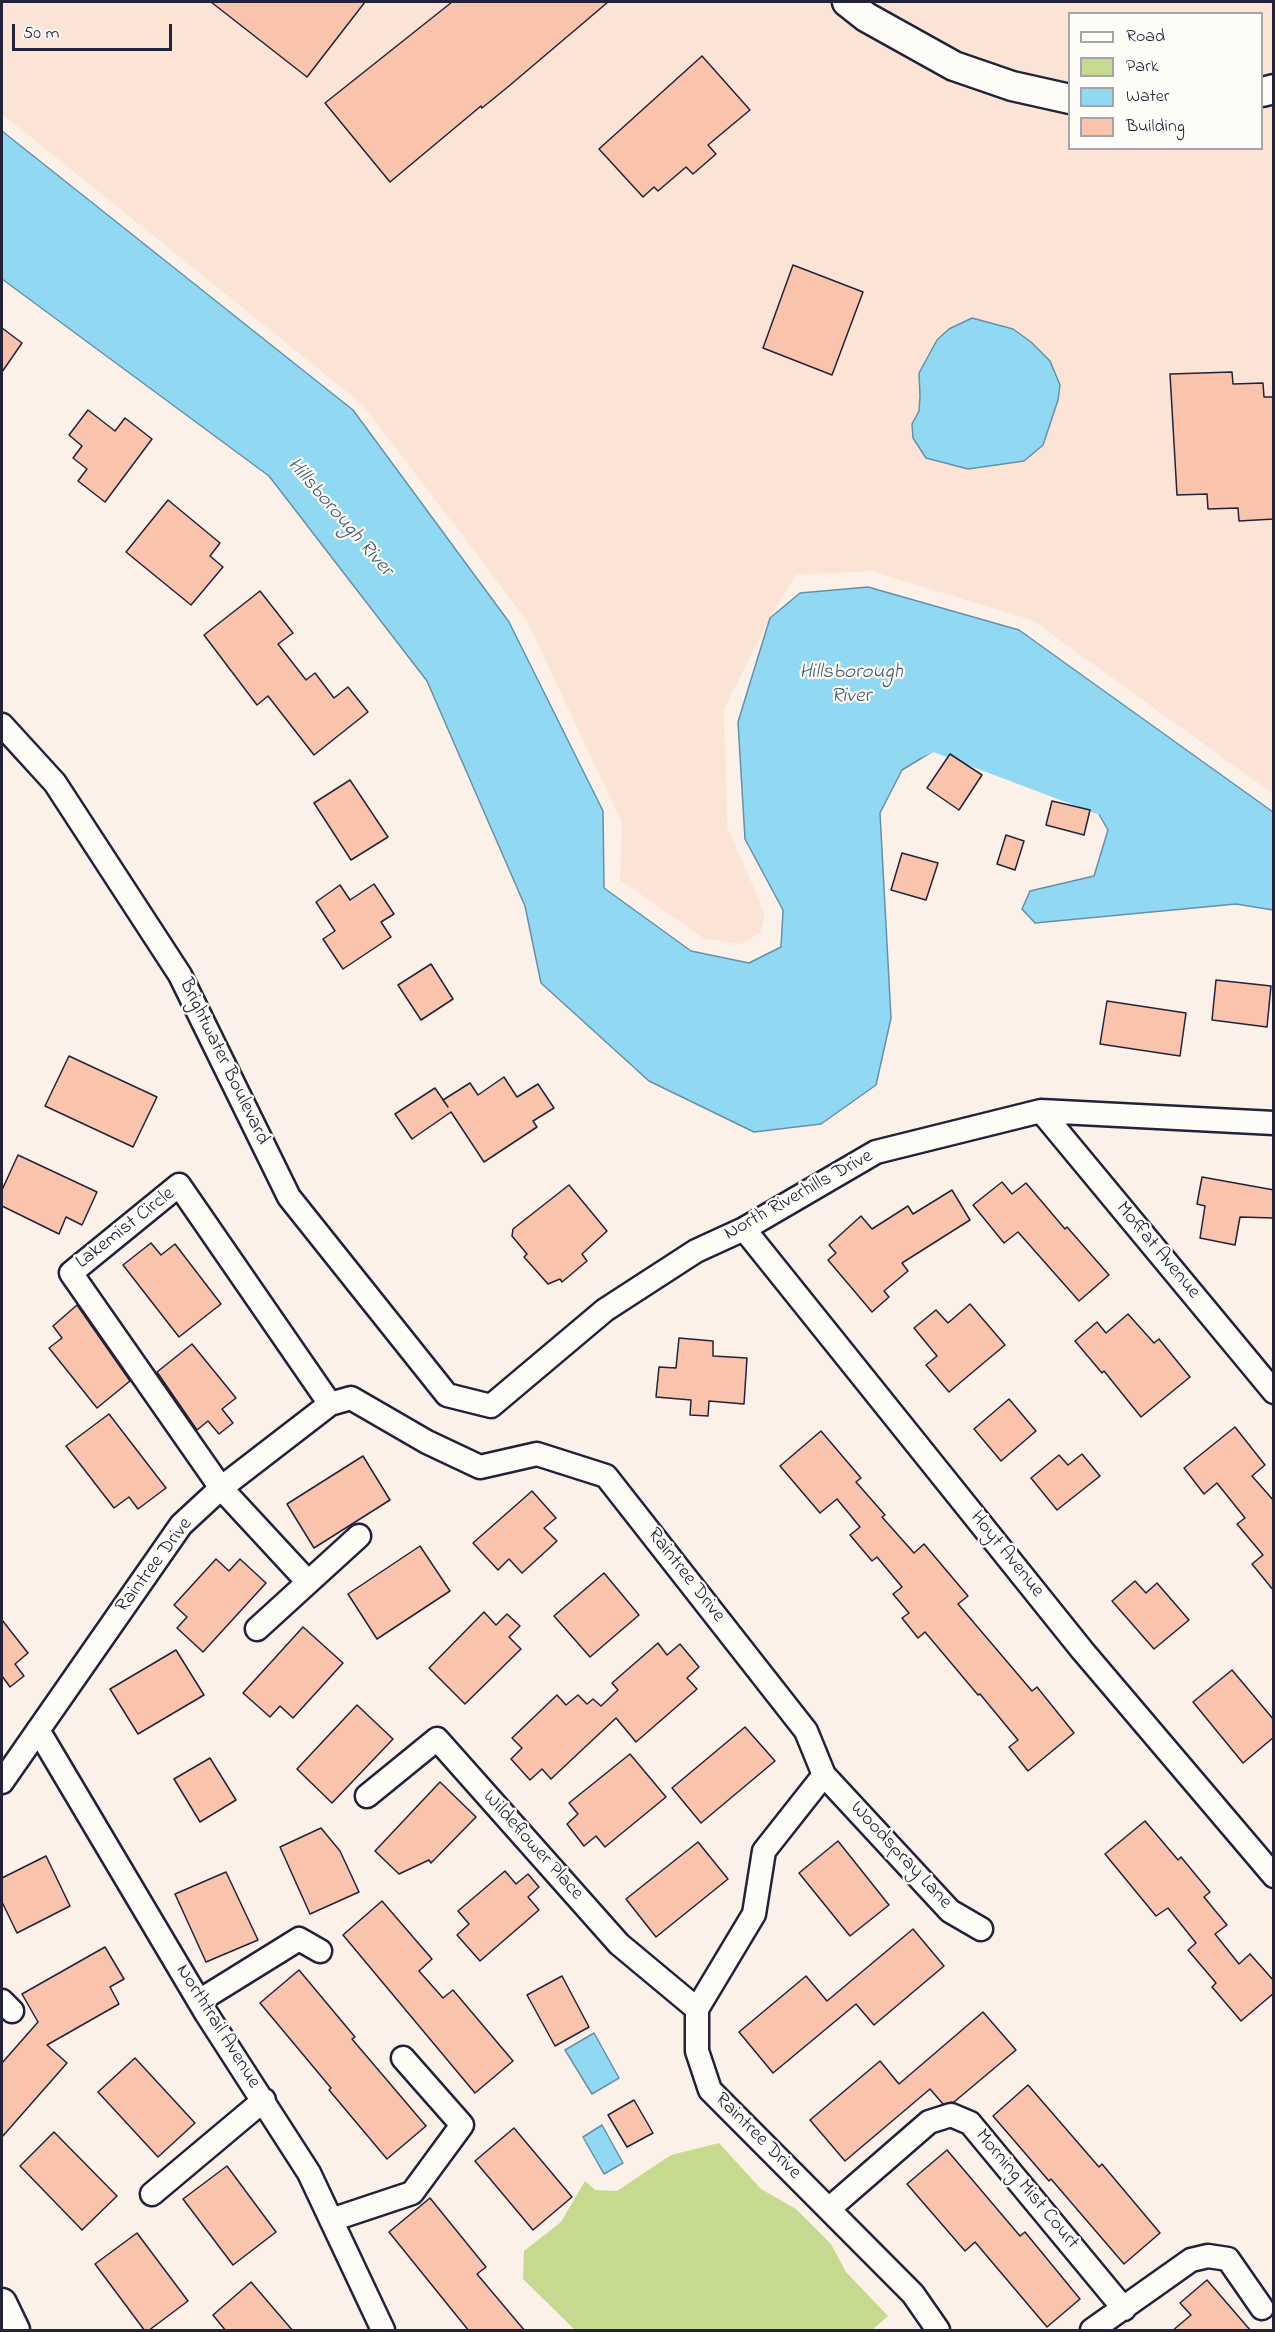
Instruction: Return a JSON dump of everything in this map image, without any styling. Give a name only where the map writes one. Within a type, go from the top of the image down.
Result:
[{"type":"street","points":[[847,2],[866,17],[954,66],[1012,86],[1068,99]]},
{"type":"street","name":"Brightwater Boulevard","points":[[2,725],[55,783],[180,975],[289,1197],[447,1395]]},
{"type":"street","name":"North Riverhills Drive","points":[[447,1395],[491,1406],[605,1310],[696,1251],[744,1229],[876,1152],[1041,1111],[1274,1123]]},
{"type":"street","name":"Moffat Avenue","points":[[1041,1111],[1274,1392]]},
{"type":"street","name":"Lakemist Circle","points":[[221,1488],[71,1273],[179,1185],[330,1404]]},
{"type":"street","name":"Hoyt Avenue","points":[[744,1229],[1082,1650],[1274,1876]]},
{"type":"street","name":"Raintree Drive","points":[[2,1782],[181,1525],[221,1488],[330,1404],[351,1398],[427,1442],[480,1467],[537,1455],[606,1476],[806,1731],[824,1775],[764,1851],[754,1914],[698,2009],[697,2051],[710,2090],[830,2208],[913,2294],[938,2331]]},
{"type":"street","points":[[221,1488],[308,1582]]},
{"type":"street","points":[[257,1629],[359,1536]]},
{"type":"street","name":"Northtrail Avenue","points":[[38,1730],[199,2001],[309,2173],[383,2331]]},
{"type":"street","name":"Wildeflower Place","points":[[367,1797],[437,1739],[619,1944],[698,2009]]},
{"type":"street","name":"Woodspray Lane","points":[[824,1775],[950,1911],[981,1929]]},
{"type":"street","points":[[199,2001],[299,1939],[320,1951]]},
{"type":"street","points":[[331,2220],[412,2193],[462,2125],[403,2058]]},
{"type":"street","points":[[152,2194],[264,2100]]},
{"type":"street","name":"Morning Mist Court","points":[[830,2208],[929,2122],[951,2115],[970,2123],[1124,2309]]},
{"type":"street","points":[[1092,2331],[1191,2260],[1208,2256],[1228,2259],[1262,2308]]},
{"type":"street","points":[[2,2302],[15,2331]]},
{"type":"shaded area","points":[[2,2],[1273,2],[1273,794],[1032,620],[871,571],[796,575],[770,618],[724,709],[727,826],[765,914],[760,933],[741,944],[705,939],[620,880],[622,823],[527,621],[363,405],[2,114]]},
{"type":"green space","points":[[719,2143],[761,2189],[796,2209],[831,2244],[846,2272],[888,2316],[872,2330],[575,2330],[523,2279],[524,2251],[561,2222],[585,2181],[595,2190],[617,2191],[671,2155]]},
{"type":"water","name":"Hillsborough River","points":[[2,131],[353,410],[509,622],[603,811],[604,888],[691,951],[749,963],[781,947],[783,910],[745,839],[738,722],[770,618],[800,593],[868,587],[1019,630],[1273,812],[1273,910],[1236,904],[1035,923],[1022,909],[1030,891],[1094,876],[1108,830],[1089,797],[971,728],[902,770],[880,813],[891,1018],[876,1085],[821,1124],[754,1132],[649,1081],[541,983],[525,906],[427,681],[269,476],[2,279]]},
{"type":"water","points":[[972,318],[1013,329],[1031,342],[1050,361],[1060,385],[1058,400],[1043,445],[1024,461],[968,469],[926,458],[913,438],[912,424],[919,411],[919,373],[937,340],[949,329]]},
{"type":"water","points":[[594,2033],[619,2078],[592,2094],[565,2050]]},
{"type":"water","points":[[602,2125],[623,2163],[604,2174],[583,2137]]},
{"type":"building","points":[[211,2],[365,2],[307,77]]},
{"type":"building","points":[[452,2],[608,2],[390,182],[325,103]]},
{"type":"building","points":[[702,56],[750,110],[708,145],[716,154],[693,174],[686,167],[658,191],[654,187],[643,197],[599,149]]},
{"type":"building","points":[[793,265],[863,292],[832,375],[763,348]]},
{"type":"building","points":[[2,328],[22,343],[2,372]]},
{"type":"building","points":[[1232,372],[1233,384],[1263,383],[1264,397],[1274,397],[1274,519],[1239,521],[1238,508],[1208,509],[1207,494],[1177,495],[1170,374]]},
{"type":"building","points":[[88,410],[115,431],[125,418],[152,439],[105,502],[78,481],[87,469],[73,458],[82,446],[69,435]]},
{"type":"building","points":[[168,500],[220,543],[210,556],[223,567],[191,605],[126,552]]},
{"type":"building","points":[[260,591],[293,633],[278,644],[306,680],[315,673],[334,698],[348,687],[368,712],[314,755],[268,696],[257,705],[204,635]]},
{"type":"building","points":[[950,754],[982,775],[959,810],[927,788]]},
{"type":"building","points":[[350,780],[388,837],[351,860],[314,803]]},
{"type":"building","points":[[1052,801],[1090,810],[1084,835],[1046,825]]},
{"type":"building","points":[[1006,835],[1024,841],[1015,870],[997,864]]},
{"type":"building","points":[[902,853],[938,863],[926,900],[891,890]]},
{"type":"building","points":[[374,884],[394,914],[381,922],[391,937],[343,969],[323,939],[335,931],[316,902],[340,885],[350,900]]},
{"type":"building","points":[[431,964],[453,999],[421,1020],[398,985]]},
{"type":"building","points":[[1216,980],[1271,986],[1267,1027],[1212,1020]]},
{"type":"building","points":[[1107,1001],[1186,1013],[1180,1056],[1100,1044]]},
{"type":"building","points":[[69,1056],[157,1097],[133,1147],[45,1106]]},
{"type":"building","points":[[504,1077],[517,1097],[538,1084],[554,1108],[533,1121],[537,1127],[484,1162],[451,1112],[412,1139],[395,1114],[435,1088],[443,1100],[470,1083],[478,1095]]},
{"type":"building","points":[[18,1155],[97,1192],[82,1225],[66,1217],[59,1234],[2,1206],[2,1190]]},
{"type":"building","points":[[1202,1177],[1274,1190],[1274,1218],[1240,1217],[1235,1245],[1200,1238],[1205,1206],[1197,1204]]},
{"type":"building","points":[[1002,1182],[1012,1194],[1026,1183],[1065,1229],[1067,1227],[1109,1275],[1079,1301],[1018,1232],[1004,1243],[973,1205]]},
{"type":"building","points":[[569,1185],[607,1231],[582,1254],[587,1261],[562,1282],[560,1279],[548,1284],[524,1257],[527,1254],[512,1236],[513,1229]]},
{"type":"building","points":[[952,1190],[970,1220],[902,1263],[908,1271],[884,1291],[889,1297],[872,1312],[828,1260],[836,1253],[829,1245],[861,1216],[872,1229],[908,1206],[913,1214]]},
{"type":"building","points":[[151,1243],[161,1255],[175,1244],[221,1304],[179,1337],[123,1265]]},
{"type":"building","points":[[970,1304],[1005,1345],[949,1392],[926,1365],[937,1356],[914,1328],[936,1310],[948,1323]]},
{"type":"building","points":[[77,1305],[130,1381],[97,1408],[49,1348],[62,1338],[53,1326]]},
{"type":"building","points":[[1128,1314],[1154,1343],[1159,1339],[1190,1377],[1141,1417],[1104,1371],[1102,1373],[1075,1341],[1097,1322],[1106,1333]]},
{"type":"building","points":[[679,1338],[713,1341],[713,1356],[747,1358],[744,1404],[709,1401],[708,1416],[690,1415],[691,1400],[656,1397],[659,1367],[676,1368]]},
{"type":"building","points":[[192,1344],[236,1398],[222,1409],[233,1423],[219,1434],[208,1421],[197,1430],[157,1372]]},
{"type":"building","points":[[1009,1399],[1036,1431],[1001,1461],[974,1429]]},
{"type":"building","points":[[109,1414],[166,1488],[138,1509],[129,1497],[114,1508],[66,1446]]},
{"type":"building","points":[[1235,1427],[1265,1465],[1252,1476],[1274,1501],[1274,1591],[1252,1564],[1263,1555],[1237,1524],[1245,1518],[1217,1483],[1204,1494],[1184,1468]]},
{"type":"building","points":[[821,1431],[861,1478],[856,1482],[885,1515],[882,1517],[914,1553],[924,1544],[968,1596],[958,1604],[1032,1691],[1037,1687],[1074,1733],[1028,1771],[1009,1747],[1018,1740],[925,1632],[918,1638],[902,1618],[909,1613],[893,1594],[902,1587],[877,1557],[872,1561],[850,1535],[860,1527],[837,1499],[820,1513],[780,1466]]},
{"type":"building","points":[[1082,1454],[1100,1476],[1057,1510],[1031,1478],[1059,1455],[1068,1465]]},
{"type":"building","points":[[363,1456],[390,1500],[314,1548],[287,1504]]},
{"type":"building","points":[[532,1491],[556,1518],[544,1528],[557,1541],[522,1573],[509,1559],[498,1570],[473,1543]]},
{"type":"building","points":[[420,1546],[450,1591],[377,1639],[348,1594]]},
{"type":"building","points":[[216,1559],[229,1571],[240,1559],[266,1583],[203,1652],[177,1628],[187,1617],[174,1605]]},
{"type":"building","points":[[604,1573],[639,1615],[590,1657],[554,1616]]},
{"type":"building","points":[[1135,1581],[1146,1593],[1157,1583],[1189,1620],[1154,1649],[1112,1601]]},
{"type":"building","points":[[484,1612],[496,1625],[507,1614],[520,1626],[509,1637],[521,1649],[465,1704],[429,1668]]},
{"type":"building","points":[[2,1620],[28,1653],[15,1664],[24,1676],[10,1687],[2,1676]]},
{"type":"building","points":[[303,1627],[343,1663],[293,1718],[280,1706],[270,1717],[243,1693]]},
{"type":"building","points":[[658,1643],[667,1655],[680,1644],[699,1667],[687,1678],[697,1689],[636,1742],[616,1718],[551,1779],[542,1769],[530,1780],[511,1759],[522,1748],[512,1738],[557,1695],[566,1705],[578,1695],[587,1704],[593,1699],[601,1706],[618,1690],[612,1683]]},
{"type":"building","points":[[176,1650],[204,1695],[138,1734],[110,1689]]},
{"type":"building","points":[[1232,1670],[1274,1720],[1274,1737],[1243,1763],[1193,1702]]},
{"type":"building","points":[[357,1705],[393,1739],[332,1803],[297,1769]]},
{"type":"building","points":[[745,1727],[775,1761],[701,1823],[672,1788]]},
{"type":"building","points":[[630,1754],[666,1797],[605,1847],[596,1836],[584,1846],[567,1824],[578,1814],[569,1803]]},
{"type":"building","points":[[210,1758],[236,1800],[200,1822],[174,1779]]},
{"type":"building","points":[[440,1782],[476,1817],[431,1863],[429,1860],[399,1874],[375,1851]]},
{"type":"building","points":[[1145,1821],[1178,1860],[1181,1857],[1210,1892],[1204,1897],[1227,1925],[1215,1934],[1239,1964],[1250,1954],[1274,1981],[1274,1993],[1241,2021],[1212,1987],[1216,1983],[1188,1950],[1196,1943],[1168,1908],[1156,1916],[1105,1854]]},
{"type":"building","points":[[321,1828],[340,1851],[359,1892],[310,1914],[280,1847]]},
{"type":"building","points":[[838,1841],[889,1905],[850,1936],[799,1873]]},
{"type":"building","points":[[698,1842],[728,1879],[656,1937],[626,1899]]},
{"type":"building","points":[[46,1856],[70,1906],[17,1933],[2,1902],[2,1878]]},
{"type":"building","points":[[505,1871],[516,1884],[528,1874],[539,1887],[528,1897],[539,1910],[480,1961],[457,1935],[469,1924],[458,1911]]},
{"type":"building","points":[[226,1872],[258,1940],[206,1962],[175,1894]]},
{"type":"building","points":[[382,1901],[432,1959],[419,1971],[443,1998],[453,1990],[513,2061],[475,2093],[343,1935]]},
{"type":"building","points":[[913,1929],[944,1966],[874,2025],[856,2004],[773,2073],[739,2032],[806,1976],[827,2001]]},
{"type":"building","points":[[105,1947],[124,1979],[110,1987],[119,2004],[47,2045],[67,2063],[2,2137],[2,2063],[38,2022],[22,1994]]},
{"type":"building","points":[[299,1970],[355,2037],[352,2039],[426,2126],[387,2159],[260,2003]]},
{"type":"building","points":[[562,1976],[589,2027],[555,2046],[527,1995]]},
{"type":"building","points":[[983,2012],[1016,2050],[954,2102],[943,2104],[930,2089],[845,2161],[810,2120],[880,2061],[899,2084]]},
{"type":"building","points":[[135,2058],[195,2123],[158,2157],[98,2092]]},
{"type":"building","points":[[1028,2085],[1099,2167],[1102,2164],[1160,2233],[1124,2264],[993,2116]]},
{"type":"building","points":[[634,2100],[653,2133],[627,2147],[608,2115]]},
{"type":"building","points":[[514,2128],[572,2197],[533,2230],[475,2161]]},
{"type":"building","points":[[54,2132],[117,2196],[82,2230],[20,2166]]},
{"type":"building","points":[[947,2150],[1020,2236],[1025,2232],[1080,2299],[1047,2327],[975,2242],[965,2251],[907,2184]]},
{"type":"building","points":[[227,2166],[276,2232],[233,2265],[183,2199]]},
{"type":"building","points":[[430,2198],[486,2267],[477,2274],[525,2331],[469,2331],[389,2232]]},
{"type":"building","points":[[137,2233],[188,2301],[148,2331],[145,2331],[95,2264]]},
{"type":"building","points":[[1207,2280],[1251,2331],[1172,2331],[1191,2315],[1180,2303]]},
{"type":"building","points":[[251,2282],[293,2331],[226,2331],[213,2315]]},
{"type":"waterway","name":"Hillsborough River","points":[[905,743],[933,731],[1102,795]]}]
